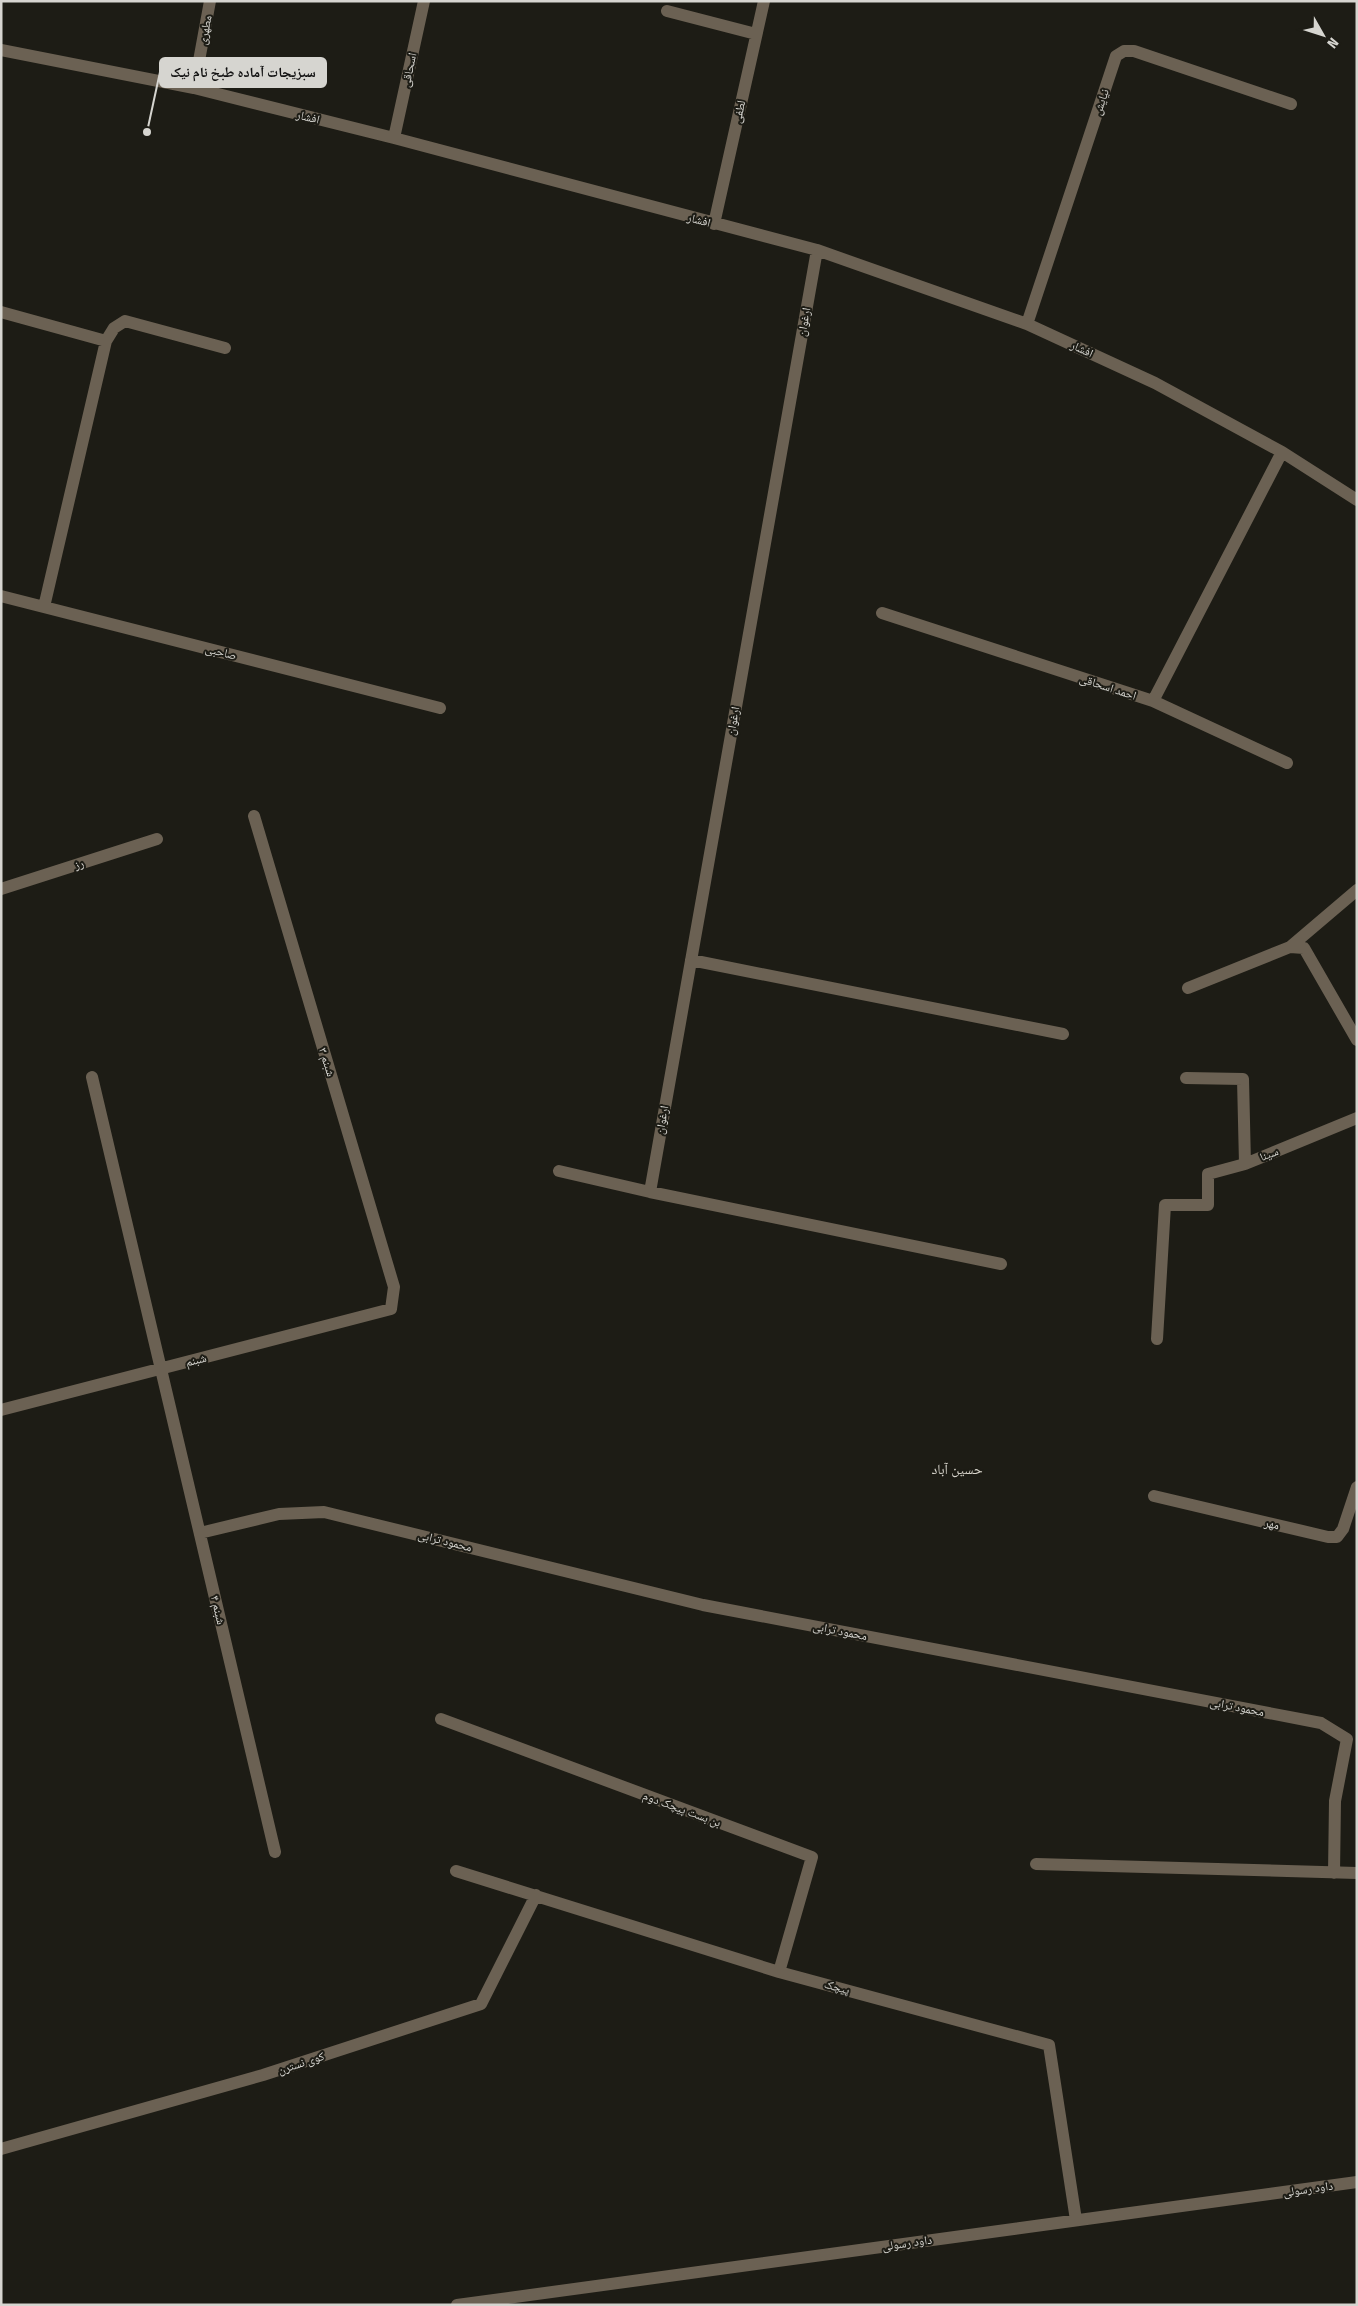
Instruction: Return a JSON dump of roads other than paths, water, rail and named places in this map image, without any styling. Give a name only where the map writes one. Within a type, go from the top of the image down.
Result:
[{"type":"street","name":"مطهری","points":[[194,88],[210,1]]},
{"type":"street","name":"اسحاقی","points":[[394,138],[424,1]]},
{"type":"street","name":"لطفی","points":[[714,224],[764,1]]},
{"type":"street","points":[[667,11],[756,34]]},
{"type":"street","name":"افشار","points":[[1,50],[194,88],[394,138],[817,250],[1027,324],[1155,383],[1282,452],[1357,500]]},
{"type":"street","name":"نیایش","points":[[1027,324],[1116,56],[1124,50],[1134,51],[1291,104]]},
{"type":"street","name":"ارغوان","points":[[650,1192],[817,250]]},
{"type":"street","points":[[1,312],[106,341]]},
{"type":"street","points":[[44,607],[106,341],[114,328],[125,321],[225,348]]},
{"type":"street","name":"احمد اسحاقی","points":[[882,613],[1153,701],[1282,452]]},
{"type":"street","name":"صاحبی","points":[[1,596],[440,708]]},
{"type":"street","points":[[1153,701],[1287,762]]},
{"type":"street","name":"شبنم ۳","points":[[254,816],[394,1287],[391,1309]]},
{"type":"street","name":"رز","points":[[1,889],[157,839]]},
{"type":"street","points":[[1188,988],[1290,947],[1357,890]]},
{"type":"street","points":[[1290,947],[1304,948],[1357,1040]]},
{"type":"street","points":[[691,960],[1063,1034]]},
{"type":"street","name":"شبنم ۴","points":[[92,1076],[275,1852]]},
{"type":"street","points":[[1186,1078],[1244,1079],[1245,1164]]},
{"type":"street","name":"سینا","points":[[1157,1339],[1165,1205],[1208,1205],[1208,1174],[1245,1164],[1357,1118]]},
{"type":"street","points":[[559,1171],[650,1192],[1001,1264]]},
{"type":"street","name":"شبنم","points":[[1,1410],[391,1309]]},
{"type":"street","name":"مهر","points":[[1154,1496],[1328,1537],[1337,1537],[1344,1529],[1357,1487]]},
{"type":"street","name":"محمود ترابی","points":[[200,1533],[280,1514],[324,1512],[703,1605],[1321,1723],[1347,1739],[1335,1801],[1334,1873]]},
{"type":"street","name":"بن بست پیچک دوم","points":[[441,1719],[812,1857],[779,1972]]},
{"type":"street","points":[[1036,1864],[1357,1873]]},
{"type":"street","name":"پیچک","points":[[456,1870],[779,1972],[1050,2045],[1076,2220]]},
{"type":"street","name":"کوی نسترن","points":[[1,2149],[263,2075],[481,2004],[536,1895]]},
{"type":"street","name":"داود رسولی","points":[[458,2305],[1357,2182]]},
{"type":"place","name":"سبزیجات آماده طبخ نام نیک","points":[[147,132]]},
{"type":"district","name":"حسین آباد","points":[[957,1469]]}]
